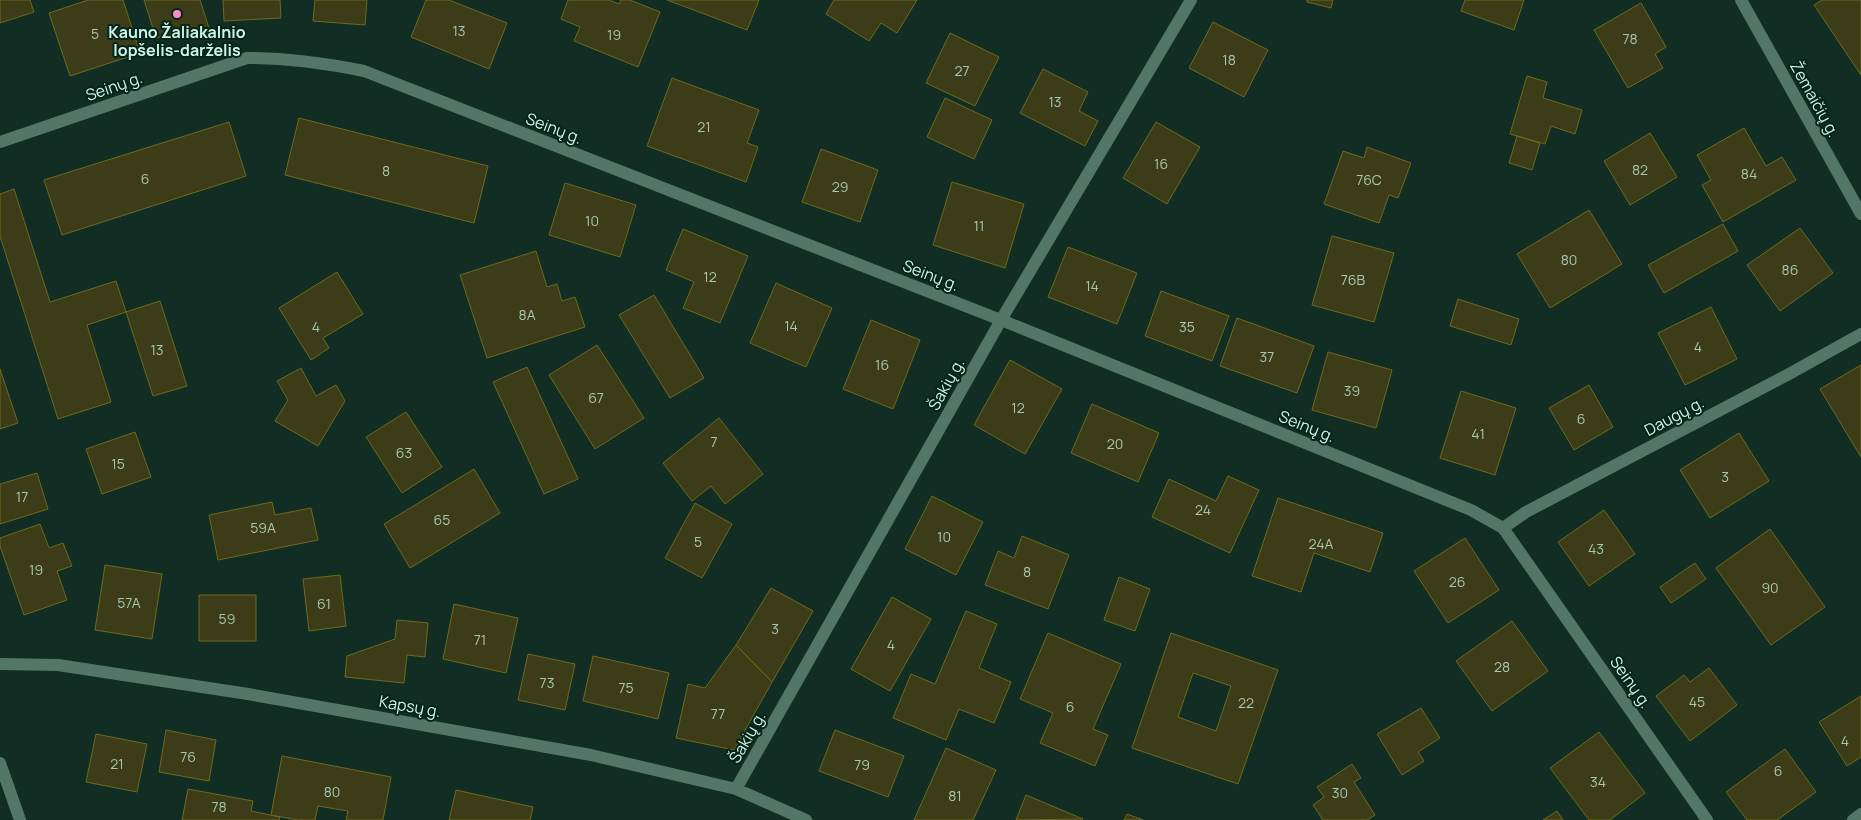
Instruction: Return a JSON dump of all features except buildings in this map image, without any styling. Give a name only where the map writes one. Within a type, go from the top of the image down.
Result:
[{"type":"street","name":"Šakių g.","points":[[736,789],[1001,320],[1191,0]]},
{"type":"street","name":"Žemaičių g.","points":[[1742,0],[1861,214]]},
{"type":"street","name":"Seinų g.","points":[[0,142],[247,58],[284,58],[326,63],[364,71],[1001,320],[1471,510],[1503,528],[1707,820]]},
{"type":"street","name":"Daugų g.","points":[[1503,528],[1526,512],[1789,374],[1861,334]]},
{"type":"street","name":"Kapsų g.","points":[[0,664],[58,665],[248,694],[590,755],[736,789],[806,820]]},
{"type":"street","points":[[0,764],[20,820]]},
{"type":"street","points":[[1853,820],[1861,814]]},
{"type":"place","name":"Kauno Žaliakalnio lopšelis-darželis","points":[[177,14]]}]
